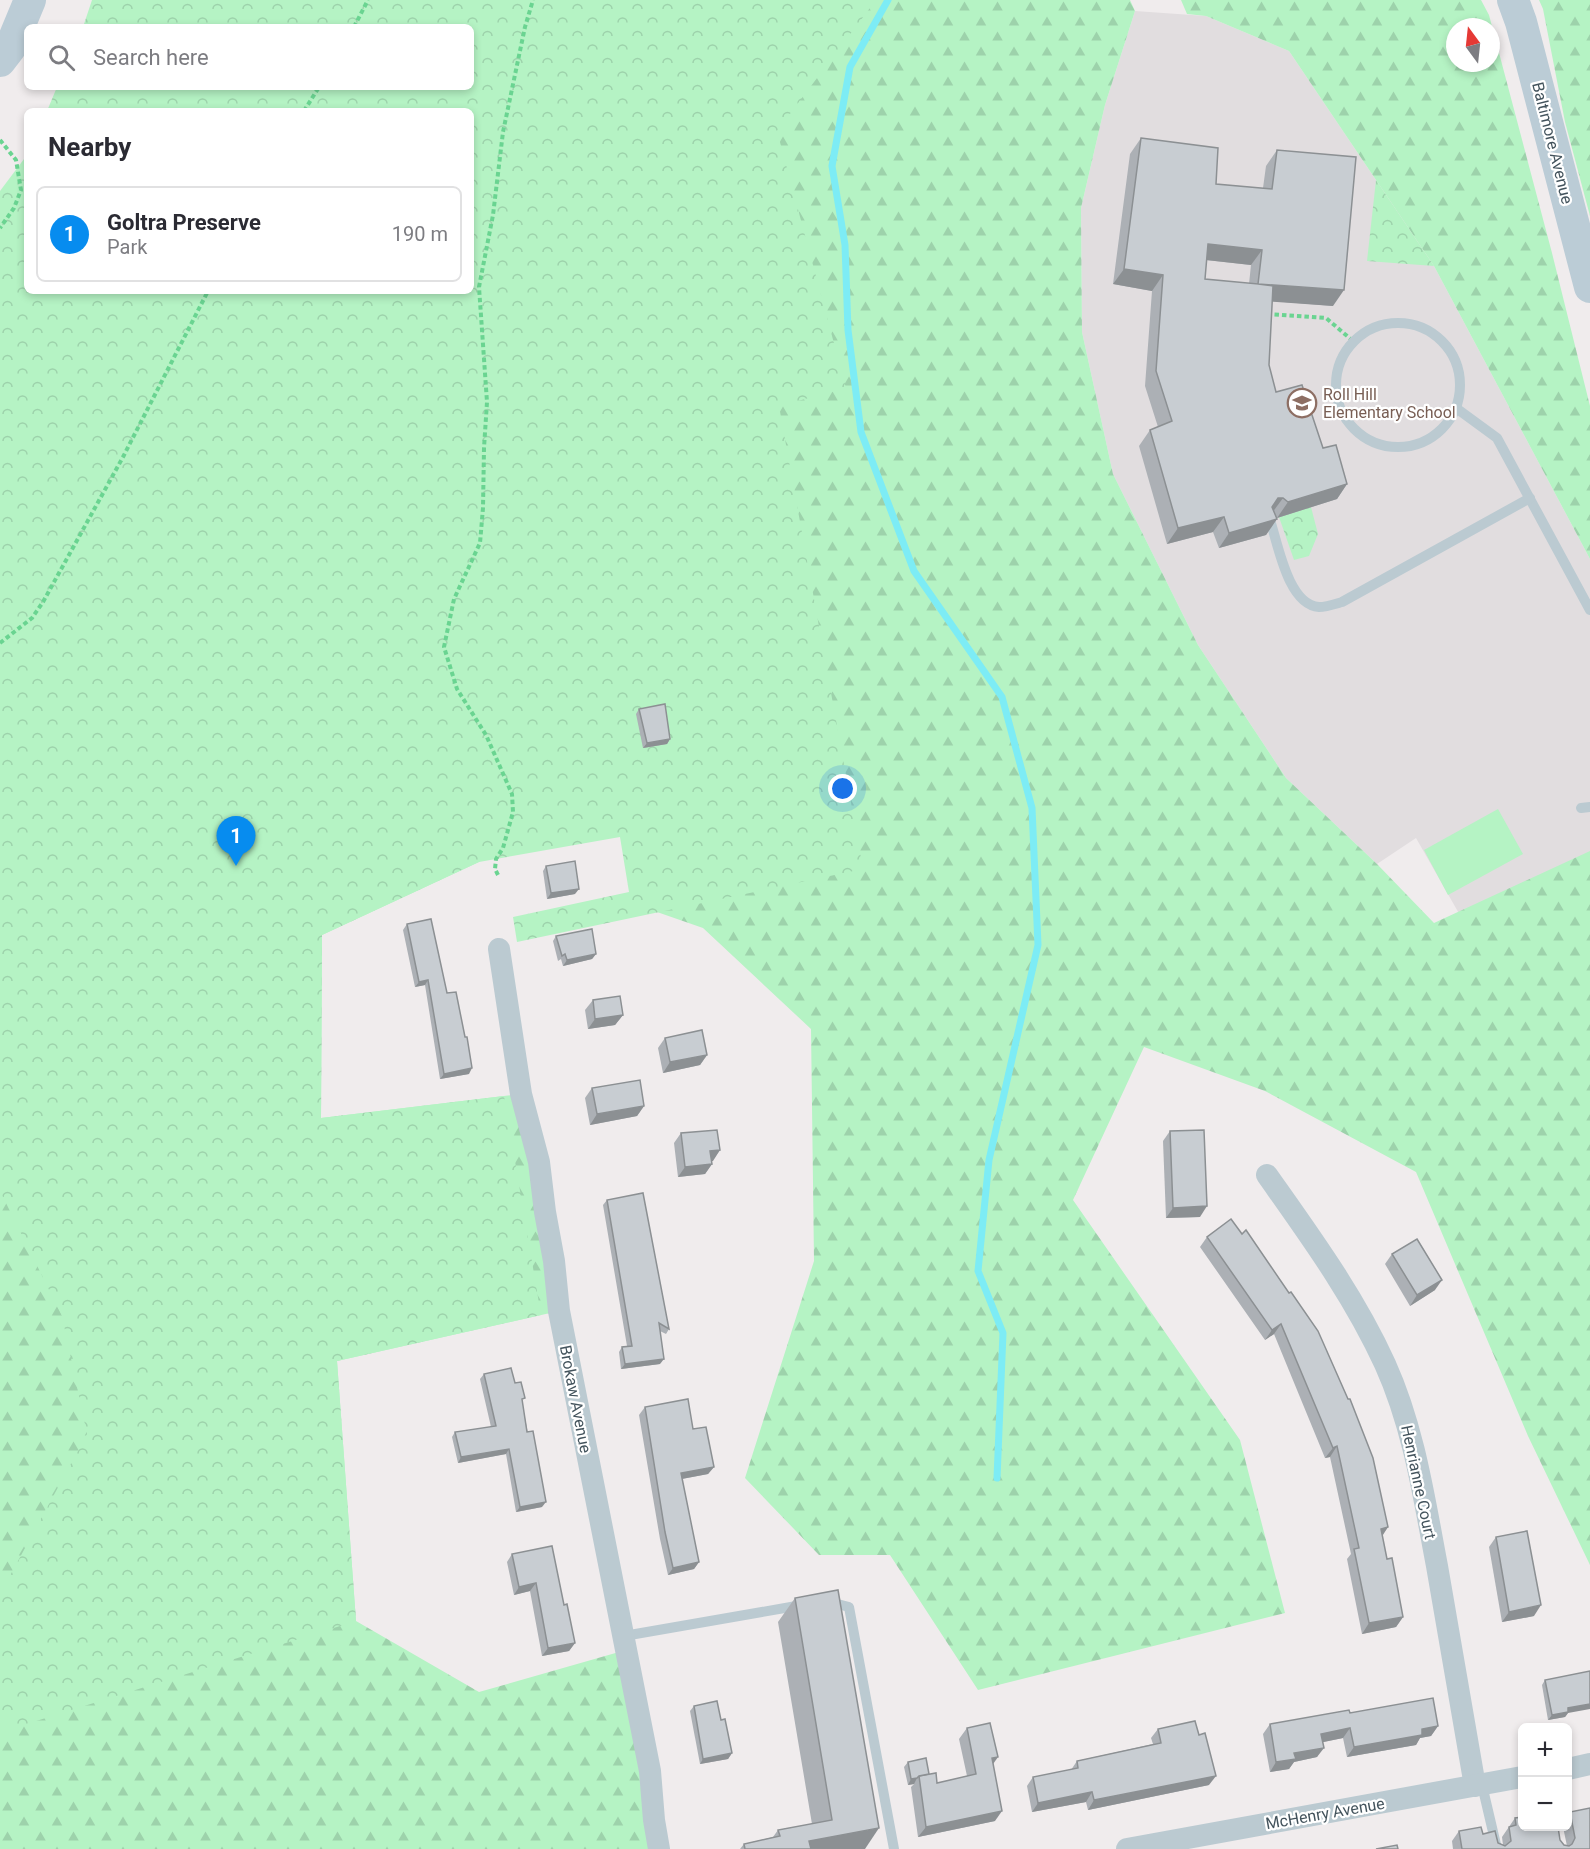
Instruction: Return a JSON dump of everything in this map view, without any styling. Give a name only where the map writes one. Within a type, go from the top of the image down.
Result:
[{"type":"street","points":[[0,61],[10,48],[30,0]]},
{"type":"street","name":"Baltimore Avenue","points":[[1513,0],[1521,22],[1590,287]]},
{"type":"street","name":"Brokaw Avenue","points":[[499,949],[521,1094],[539,1162],[559,1311],[651,1771],[654,1820],[659,1849]]},
{"type":"street","name":"Henrianne Court","points":[[1267,1176],[1329,1263],[1360,1313],[1386,1366],[1403,1411],[1419,1468],[1479,1785]]},
{"type":"street","points":[[1572,1768],[1590,1764]]},
{"type":"street","name":"McHenry Avenue","points":[[1127,1849],[1518,1778]]},
{"type":"lane","points":[[1392,322],[1414,324],[1431,332],[1448,346],[1458,365],[1461,386],[1456,408],[1445,426],[1428,440],[1407,446],[1385,446],[1365,438],[1346,418],[1337,398],[1336,377],[1342,356],[1353,341],[1371,328],[1392,322]]},
{"type":"lane","points":[[1456,408],[1497,438],[1590,610]]},
{"type":"lane","points":[[1270,520],[1293,590],[1305,603],[1319,607],[1342,602],[1530,498]]},
{"type":"lane","points":[[624,1636],[827,1600],[849,1607],[894,1849]]},
{"type":"lane","points":[[1479,1785],[1497,1849]]},
{"type":"path","points":[[356,24],[368,0]]},
{"type":"path","points":[[498,875],[495,869],[496,859],[503,848],[513,812],[512,794],[486,735],[457,689],[444,647],[454,599],[480,543],[487,402],[479,287],[493,215],[503,132],[525,27],[533,0]]},
{"type":"path","points":[[306,108],[317,90]]},
{"type":"path","points":[[0,140],[16,160],[21,190],[14,208],[0,228]]},
{"type":"path","points":[[0,643],[33,618],[43,603],[123,457],[206,294]]},
{"type":"path","points":[[1258,313],[1326,318],[1353,341]]},
{"type":"shaded area","name":"Roll Hill Elementary School","points":[[1135,11],[1206,16],[1289,51],[1434,266],[1590,559],[1590,865],[1461,917],[1416,838],[1377,864],[1286,778],[1198,645],[1113,474],[1082,332],[1081,208],[1105,105]]},
{"type":"green space","points":[[92,0],[1130,0],[1135,11],[1105,105],[1081,208],[1082,332],[1113,474],[1198,645],[1286,778],[1377,864],[1434,923],[1590,851],[1590,1565],[1528,1436],[1416,1172],[1265,1091],[1144,1047],[1073,1200],[1240,1440],[1285,1613],[978,1690],[890,1555],[819,1555],[745,1478],[814,1261],[811,1029],[703,928],[657,912],[701,690],[479,862],[322,935],[321,1118],[521,1094],[559,1311],[337,1361],[356,1621],[479,1692],[626,1650],[659,1849],[0,1849],[0,432],[461,294],[474,294],[474,108],[131,108],[422,90],[474,90],[474,24],[429,24]]},
{"type":"green space","points":[[92,0],[876,0],[777,131],[846,388],[779,406],[863,869],[517,942],[513,917],[629,892],[620,837],[479,862],[322,935],[321,1118],[504,1096],[541,1315],[337,1361],[356,1621],[1,1732],[0,1594],[87,1434],[62,1316],[0,1191],[0,191],[24,159],[24,294],[474,294],[474,108],[48,108],[56,90],[474,90],[474,24],[84,24]]},
{"type":"green space","points":[[1181,0],[1481,0],[1490,18],[1446,18],[1446,72],[1500,72],[1500,57],[1590,406],[1590,559],[1434,266],[1289,51],[1206,16],[1187,14]]},
{"type":"green space","points":[[1539,0],[1590,0],[1590,216],[1565,122],[1543,9]]},
{"type":"green space","points":[[1376,180],[1434,266],[1367,261]]},
{"type":"green space","points":[[1311,507],[1318,534],[1309,556],[1294,560],[1279,517]]},
{"type":"green space","points":[[1498,809],[1523,854],[1448,895],[1424,850]]},
{"type":"building","name":"Roll Hill Elementary School","points":[[1141,138],[1218,148],[1216,184],[1272,189],[1277,150],[1356,157],[1344,290],[1258,284],[1273,286],[1269,365],[1276,392],[1302,385],[1323,448],[1336,445],[1347,484],[1288,502],[1283,498],[1278,498],[1272,507],[1277,519],[1229,533],[1224,517],[1178,528],[1150,430],[1172,421],[1156,371],[1163,275],[1124,269]],"holes":[[[1208,244],[1262,250],[1258,284],[1205,279]]]},
{"type":"building","points":[[665,704],[670,739],[647,743],[639,709]]},
{"type":"building","points":[[575,861],[579,889],[551,893],[546,866]]},
{"type":"building","points":[[431,919],[447,993],[456,992],[472,1068],[444,1074],[428,980],[419,982],[407,924]]},
{"type":"building","points":[[592,929],[596,954],[567,960],[565,954],[562,956],[556,936]]},
{"type":"building","points":[[620,996],[623,1015],[595,1019],[593,1000]]},
{"type":"building","points":[[702,1030],[707,1055],[670,1062],[665,1038]]},
{"type":"building","points":[[640,1080],[644,1106],[597,1114],[592,1088]]},
{"type":"building","points":[[717,1130],[720,1150],[710,1151],[712,1164],[685,1167],[681,1133]]},
{"type":"building","points":[[1204,1130],[1207,1206],[1173,1208],[1170,1131]]},
{"type":"building","points":[[643,1193],[669,1329],[659,1323],[664,1359],[625,1364],[622,1347],[632,1346],[607,1200]]},
{"type":"building","points":[[1231,1219],[1242,1234],[1246,1230],[1318,1331],[1348,1399],[1350,1399],[1373,1458],[1388,1527],[1381,1529],[1387,1559],[1392,1558],[1403,1617],[1369,1623],[1354,1549],[1359,1548],[1337,1446],[1333,1448],[1281,1324],[1272,1330],[1207,1237]]},
{"type":"building","points":[[1417,1239],[1442,1280],[1417,1295],[1392,1254]]},
{"type":"building","points":[[511,1368],[515,1383],[521,1382],[525,1398],[522,1399],[527,1432],[533,1431],[546,1502],[520,1507],[509,1449],[461,1457],[455,1432],[496,1426],[484,1374]]},
{"type":"building","points":[[688,1399],[693,1429],[706,1427],[714,1467],[681,1473],[699,1562],[673,1568],[645,1407]]},
{"type":"building","points":[[1527,1531],[1541,1605],[1509,1612],[1496,1537]]},
{"type":"building","points":[[552,1546],[564,1605],[567,1604],[575,1643],[548,1648],[536,1583],[519,1587],[512,1554]]},
{"type":"building","points":[[838,1590],[879,1828],[809,1841],[811,1849],[745,1849],[744,1844],[780,1836],[778,1830],[832,1820],[795,1598]]},
{"type":"building","points":[[1590,1671],[1590,1704],[1568,1708],[1568,1712],[1552,1715],[1545,1680]]},
{"type":"building","points":[[1433,1698],[1438,1726],[1422,1729],[1422,1735],[1354,1747],[1350,1728],[1321,1734],[1324,1748],[1294,1753],[1296,1759],[1276,1762],[1270,1724]]},
{"type":"building","points":[[717,1701],[721,1720],[725,1719],[732,1753],[703,1759],[694,1706]]},
{"type":"building","points":[[1195,1721],[1199,1735],[1205,1733],[1216,1776],[1094,1800],[1092,1792],[1038,1803],[1033,1777],[1078,1768],[1077,1761],[1161,1743],[1158,1729]]},
{"type":"building","points":[[990,1723],[998,1757],[992,1758],[1002,1811],[926,1827],[919,1776],[936,1773],[937,1783],[976,1774],[967,1728]]},
{"type":"building","points":[[926,1758],[929,1774],[911,1779],[908,1762]]},
{"type":"building","points":[[1590,1808],[1590,1849],[1462,1849],[1459,1831],[1481,1827],[1483,1834],[1495,1831],[1498,1843],[1505,1846],[1511,1841],[1509,1827],[1516,1825],[1515,1818],[1518,1818],[1518,1831],[1559,1831],[1560,1840],[1564,1845],[1569,1846],[1575,1838],[1572,1812]]},
{"type":"building","points":[[1397,1845],[1398,1849],[1376,1849]]},
{"type":"waterway","points":[[888,0],[850,67],[832,166],[845,245],[848,330],[861,432],[914,571],[1002,697],[1032,808],[1038,945],[989,1160],[978,1271],[1003,1333],[997,1478]]},
{"type":"place","name":"Roll Hill Elementary School","points":[[1302,403]]},
{"type":"place","name":"Goltra Preserve","points":[[236,866]]}]
